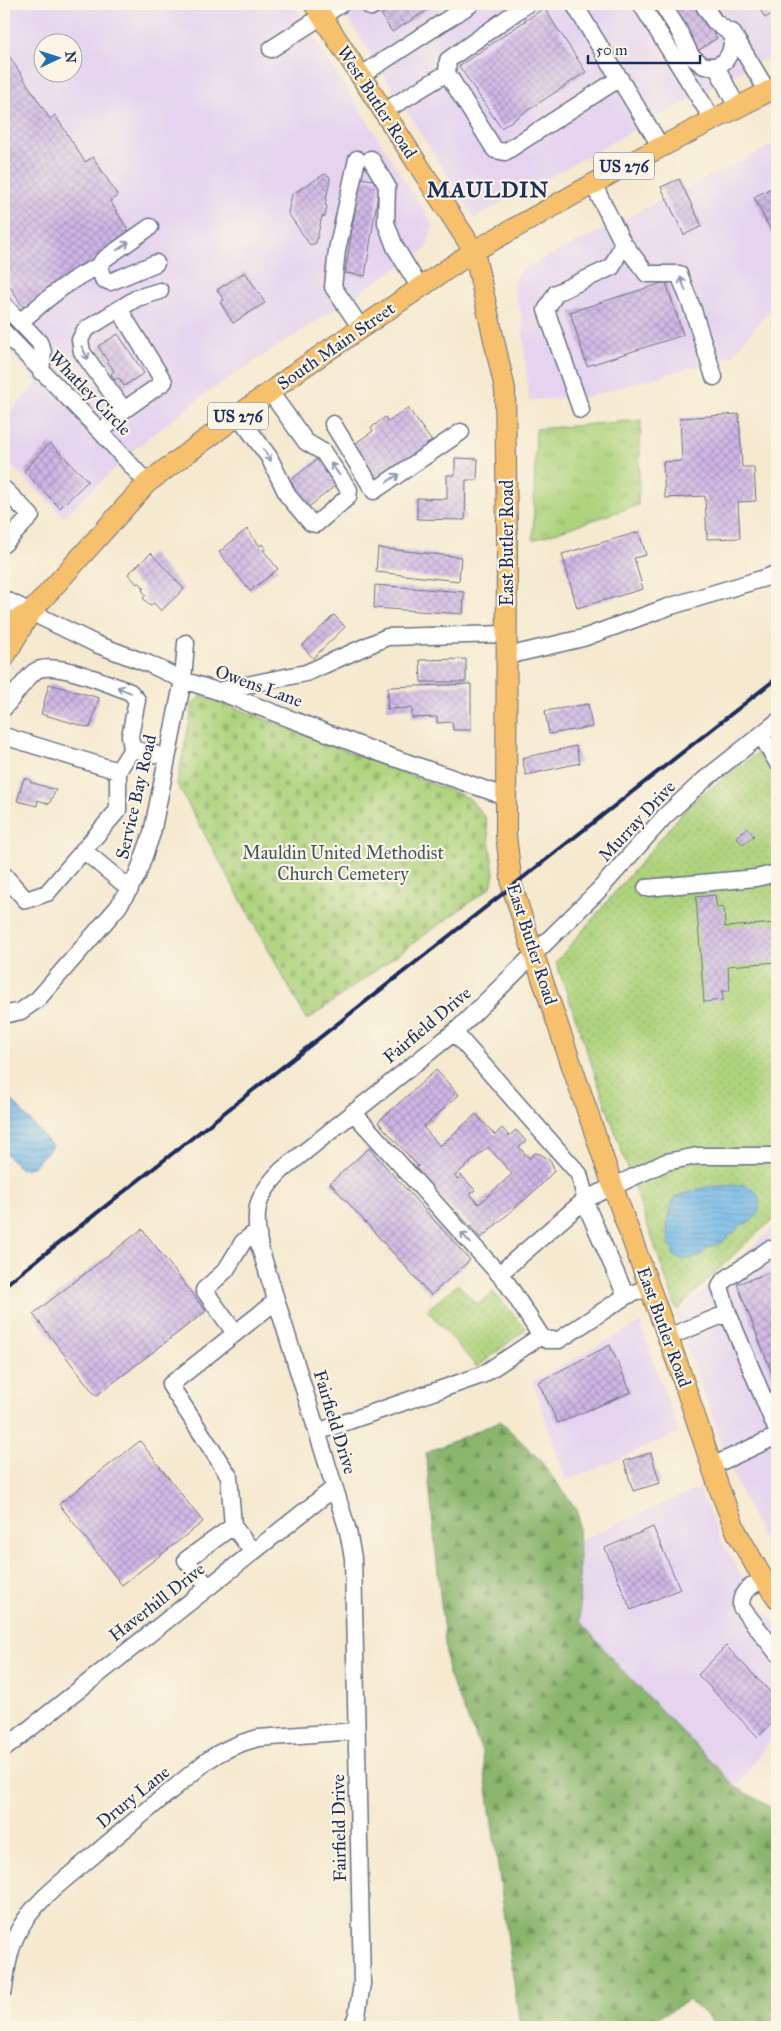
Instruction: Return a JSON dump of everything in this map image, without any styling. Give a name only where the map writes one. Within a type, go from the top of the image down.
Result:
[{"type":"main road","name":"West Butler Road","points":[[318,10],[474,251]]},
{"type":"main road","name":"US 276","points":[[474,251],[661,147],[773,89]]},
{"type":"main road","name":"South Main Street","points":[[4,658],[30,613],[147,483],[270,392],[474,251]]},
{"type":"main road","name":"East Butler Road","points":[[474,251],[505,389],[507,445],[506,835],[512,886],[613,1186],[668,1337],[719,1488],[738,1533],[777,1598]]},
{"type":"main road","name":"South Main Street","points":[[4,626],[30,613]]},
{"type":"street","points":[[271,49],[318,10],[341,4]]},
{"type":"street","points":[[366,4],[371,7],[376,4]]},
{"type":"street","points":[[360,76],[471,4]]},
{"type":"street","points":[[528,4],[448,60],[447,73],[494,150],[505,152],[620,78]]},
{"type":"street","points":[[574,4],[661,147]]},
{"type":"street","points":[[641,4],[713,120]]},
{"type":"street","points":[[662,4],[678,29],[691,56],[704,66],[716,66],[725,61],[730,53],[734,36]]},
{"type":"street","points":[[703,4],[714,21],[734,36]]},
{"type":"street","points":[[716,4],[734,36],[773,89]]},
{"type":"street","points":[[716,66],[737,107]]},
{"type":"street","points":[[383,112],[447,73]]},
{"type":"street","points":[[361,328],[333,288],[338,250],[364,159],[387,186],[386,223],[395,247],[420,288]]},
{"type":"street","points":[[593,184],[623,243],[647,274],[679,274],[700,330],[714,377]]},
{"type":"street","points":[[20,322],[83,273],[99,266],[103,260],[150,227]]},
{"type":"street","points":[[581,410],[546,310],[556,293],[612,267],[623,243]]},
{"type":"street","points":[[99,266],[103,278],[110,282],[156,263]]},
{"type":"street","points":[[124,410],[82,352],[80,340],[85,330],[137,298],[160,290]]},
{"type":"street","points":[[4,305],[39,342],[43,352],[41,372]]},
{"type":"street","points":[[101,432],[124,410],[164,382],[120,309]]},
{"type":"street","name":"Whatley Circle","points":[[4,332],[101,432],[147,483]]},
{"type":"street","points":[[238,415],[269,457],[288,496],[311,523],[316,524],[348,497],[350,490],[323,452],[306,442],[270,392]]},
{"type":"street","points":[[333,424],[374,491],[461,432]]},
{"type":"street","points":[[4,489],[31,516],[4,544]]},
{"type":"street","points":[[507,656],[583,638],[668,607],[777,573]]},
{"type":"street","name":"Owens Lane","points":[[4,599],[96,644],[183,680],[217,691],[380,754],[507,797]]},
{"type":"street","points":[[217,691],[306,673],[387,637],[507,634]]},
{"type":"street","name":"Service Bay Road","points":[[4,1014],[21,1011],[38,999],[118,907],[130,889],[146,856],[152,834],[183,680],[186,644]]},
{"type":"street","points":[[4,708],[35,671],[47,668],[59,668],[130,692],[137,700],[130,736],[132,749],[118,770],[118,810],[47,893],[26,900],[4,875]]},
{"type":"street","points":[[771,731],[777,762]]},
{"type":"street","name":"Murray Drive","points":[[534,955],[599,890],[665,816],[704,780],[771,731]]},
{"type":"street","points":[[4,736],[118,770]]},
{"type":"street","points":[[132,749],[167,757]]},
{"type":"street","points":[[83,850],[130,889]]},
{"type":"street","points":[[646,888],[756,878],[777,873]]},
{"type":"street","name":"Fairfield Drive","points":[[352,2027],[357,2015],[362,1984],[352,1558],[348,1530],[260,1248],[257,1231],[257,1208],[268,1184],[282,1170],[454,1032],[534,955]]},
{"type":"street","points":[[454,1032],[579,1174],[589,1212],[626,1296]]},
{"type":"street","points":[[354,1112],[507,1283],[541,1336],[547,1340],[559,1340],[626,1296],[650,1287]]},
{"type":"street","points":[[499,1274],[586,1199],[666,1162],[697,1156],[777,1156]]},
{"type":"street","points":[[235,1334],[204,1290],[226,1270],[242,1242],[257,1231]]},
{"type":"street","points":[[777,1252],[769,1249],[723,1281],[720,1287],[728,1313],[777,1431]]},
{"type":"street","points":[[253,1552],[233,1526],[229,1476],[170,1385],[276,1301]]},
{"type":"street","points":[[668,1337],[728,1313]]},
{"type":"street","points":[[317,1432],[482,1375],[541,1336]]},
{"type":"street","points":[[712,1466],[777,1436]]},
{"type":"street","name":"Haverhill Drive","points":[[4,1749],[334,1488]]},
{"type":"street","points":[[208,1587],[186,1560],[233,1526]]},
{"type":"street","points":[[764,1579],[744,1592],[741,1598],[741,1607],[777,1653]]},
{"type":"street","name":"Drury Lane","points":[[4,1989],[6,1972],[14,1942],[19,1930],[35,1908],[52,1890],[208,1760],[242,1742],[258,1738],[356,1732]]},
{"type":"shaded area","points":[[4,4],[293,4],[433,225],[426,249],[205,394],[137,447],[64,517],[4,458],[4,418],[37,383],[4,345]]},
{"type":"shaded area","points":[[339,4],[777,4],[777,52],[474,218]]},
{"type":"shaded area","points":[[777,143],[777,301],[732,356],[587,397],[529,400],[522,317],[513,288],[519,271]]},
{"type":"shaded area","points":[[777,1224],[777,1562],[765,1544],[734,1477],[676,1316]]},
{"type":"shaded area","points":[[640,1323],[679,1433],[566,1481],[533,1381]]},
{"type":"shaded area","points":[[699,1488],[722,1543],[744,1580],[777,1626],[777,1731],[736,1787],[620,1668],[580,1621],[579,1541]]},
{"type":"green space","points":[[641,420],[638,505],[533,540],[536,429]]},
{"type":"green space","name":"Mauldin United Methodist Church Cemetery","points":[[202,695],[469,798],[486,819],[494,873],[491,887],[307,1020],[177,784],[193,704]]},
{"type":"green space","points":[[777,738],[777,1216],[745,1244],[677,1310],[556,962],[691,803]]},
{"type":"green space","points":[[458,1284],[478,1305],[493,1292],[526,1329],[477,1367],[427,1310]]},
{"type":"green space","points":[[500,1421],[539,1459],[578,1511],[580,1621],[620,1668],[736,1787],[777,1811],[777,2027],[719,2027],[689,2000],[650,2022],[653,2027],[520,2027],[482,1751],[448,1674],[426,1453]]},
{"type":"water","points":[[4,1091],[52,1146],[33,1167],[21,1169],[4,1152]]},
{"type":"water","points":[[743,1185],[750,1187],[755,1192],[760,1203],[757,1215],[753,1220],[739,1225],[734,1233],[730,1234],[720,1243],[708,1247],[697,1257],[683,1259],[674,1256],[673,1248],[667,1244],[670,1237],[667,1234],[667,1224],[675,1197],[706,1187]]},
{"type":"building","points":[[398,4],[428,4],[431,8],[392,32],[381,14]]},
{"type":"building","points":[[679,4],[694,4],[717,38],[696,52],[669,10]]},
{"type":"building","points":[[757,4],[777,4],[777,11],[765,18]]},
{"type":"building","points":[[544,8],[586,72],[501,128],[459,66]]},
{"type":"building","points":[[4,48],[50,119],[55,115],[85,162],[93,157],[118,196],[110,201],[132,236],[23,307],[4,277]]},
{"type":"building","points":[[325,174],[330,179],[325,205],[327,206],[325,217],[322,216],[316,243],[310,245],[288,213],[292,194]]},
{"type":"building","points":[[360,178],[380,181],[365,276],[345,273]]},
{"type":"building","points":[[679,179],[702,226],[684,235],[661,187]]},
{"type":"building","points":[[777,185],[777,238],[775,239],[754,197]]},
{"type":"building","points":[[245,272],[265,303],[233,323],[220,302],[224,300],[217,290]]},
{"type":"building","points":[[666,282],[683,335],[587,366],[570,312]]},
{"type":"building","points":[[118,334],[144,373],[124,386],[119,378],[115,380],[111,374],[114,371],[98,346]]},
{"type":"building","points":[[408,408],[433,443],[376,483],[350,447],[373,431],[371,428],[385,417],[388,422]]},
{"type":"building","points":[[739,414],[742,467],[754,467],[756,501],[738,502],[740,538],[707,539],[705,496],[665,498],[663,462],[682,461],[680,418]]},
{"type":"building","points":[[49,444],[88,481],[60,508],[24,471]]},
{"type":"building","points":[[321,456],[341,481],[305,510],[285,485]]},
{"type":"building","points":[[455,458],[478,459],[477,480],[466,480],[465,520],[417,519],[417,498],[447,499],[447,475],[455,475]]},
{"type":"building","points":[[247,529],[260,546],[262,544],[266,549],[263,550],[278,569],[250,591],[219,552]]},
{"type":"building","points":[[639,532],[646,555],[634,558],[643,589],[577,608],[562,554]]},
{"type":"building","points":[[378,548],[461,557],[459,581],[376,572]]},
{"type":"building","points":[[151,553],[184,589],[161,611],[154,603],[150,606],[143,598],[146,595],[142,590],[144,588],[139,582],[137,584],[128,574]]},
{"type":"building","points":[[375,585],[464,592],[463,614],[374,608]]},
{"type":"building","points":[[334,615],[345,627],[313,658],[302,646]]},
{"type":"building","points":[[466,659],[466,682],[421,682],[420,660]]},
{"type":"building","points":[[49,684],[99,698],[90,728],[41,714]]},
{"type":"building","points":[[471,684],[471,730],[453,730],[452,722],[437,723],[437,717],[412,718],[412,708],[387,709],[388,687]]},
{"type":"building","points":[[588,704],[592,727],[549,734],[545,711]]},
{"type":"building","points":[[576,746],[580,763],[526,775],[522,758]]},
{"type":"building","points":[[24,778],[31,780],[30,782],[56,790],[49,804],[38,800],[37,806],[17,801]]},
{"type":"building","points":[[747,828],[754,836],[743,845],[736,837]]},
{"type":"building","points":[[715,895],[717,908],[724,907],[725,927],[777,923],[777,962],[728,966],[730,991],[722,991],[723,1000],[704,1002],[696,897]]},
{"type":"building","points":[[436,1070],[459,1095],[423,1127],[440,1146],[476,1114],[495,1135],[502,1128],[509,1136],[516,1130],[526,1141],[519,1147],[529,1158],[535,1153],[540,1154],[550,1160],[554,1171],[540,1186],[481,1238],[457,1212],[455,1214],[415,1169],[418,1166],[378,1122]],"holes":[[[488,1147],[512,1174],[479,1204],[470,1194],[475,1190],[461,1175],[457,1179],[455,1176]]]},
{"type":"building","points":[[369,1148],[470,1260],[431,1295],[330,1183]]},
{"type":"building","points":[[142,1229],[206,1311],[96,1396],[33,1314]]},
{"type":"building","points":[[777,1270],[777,1386],[737,1284]]},
{"type":"building","points":[[610,1345],[631,1392],[558,1423],[538,1382]]},
{"type":"building","points":[[140,1441],[203,1522],[122,1585],[59,1504]]},
{"type":"building","points":[[651,1453],[660,1483],[633,1491],[624,1461]]},
{"type":"building","points":[[653,1527],[680,1589],[631,1610],[605,1548]]},
{"type":"building","points":[[726,1646],[777,1699],[777,1718],[758,1737],[698,1675]]},
{"type":"railway","points":[[4,1286],[777,678]]},
{"type":"district","name":"MAULDIN","points":[[488,189]]}]
